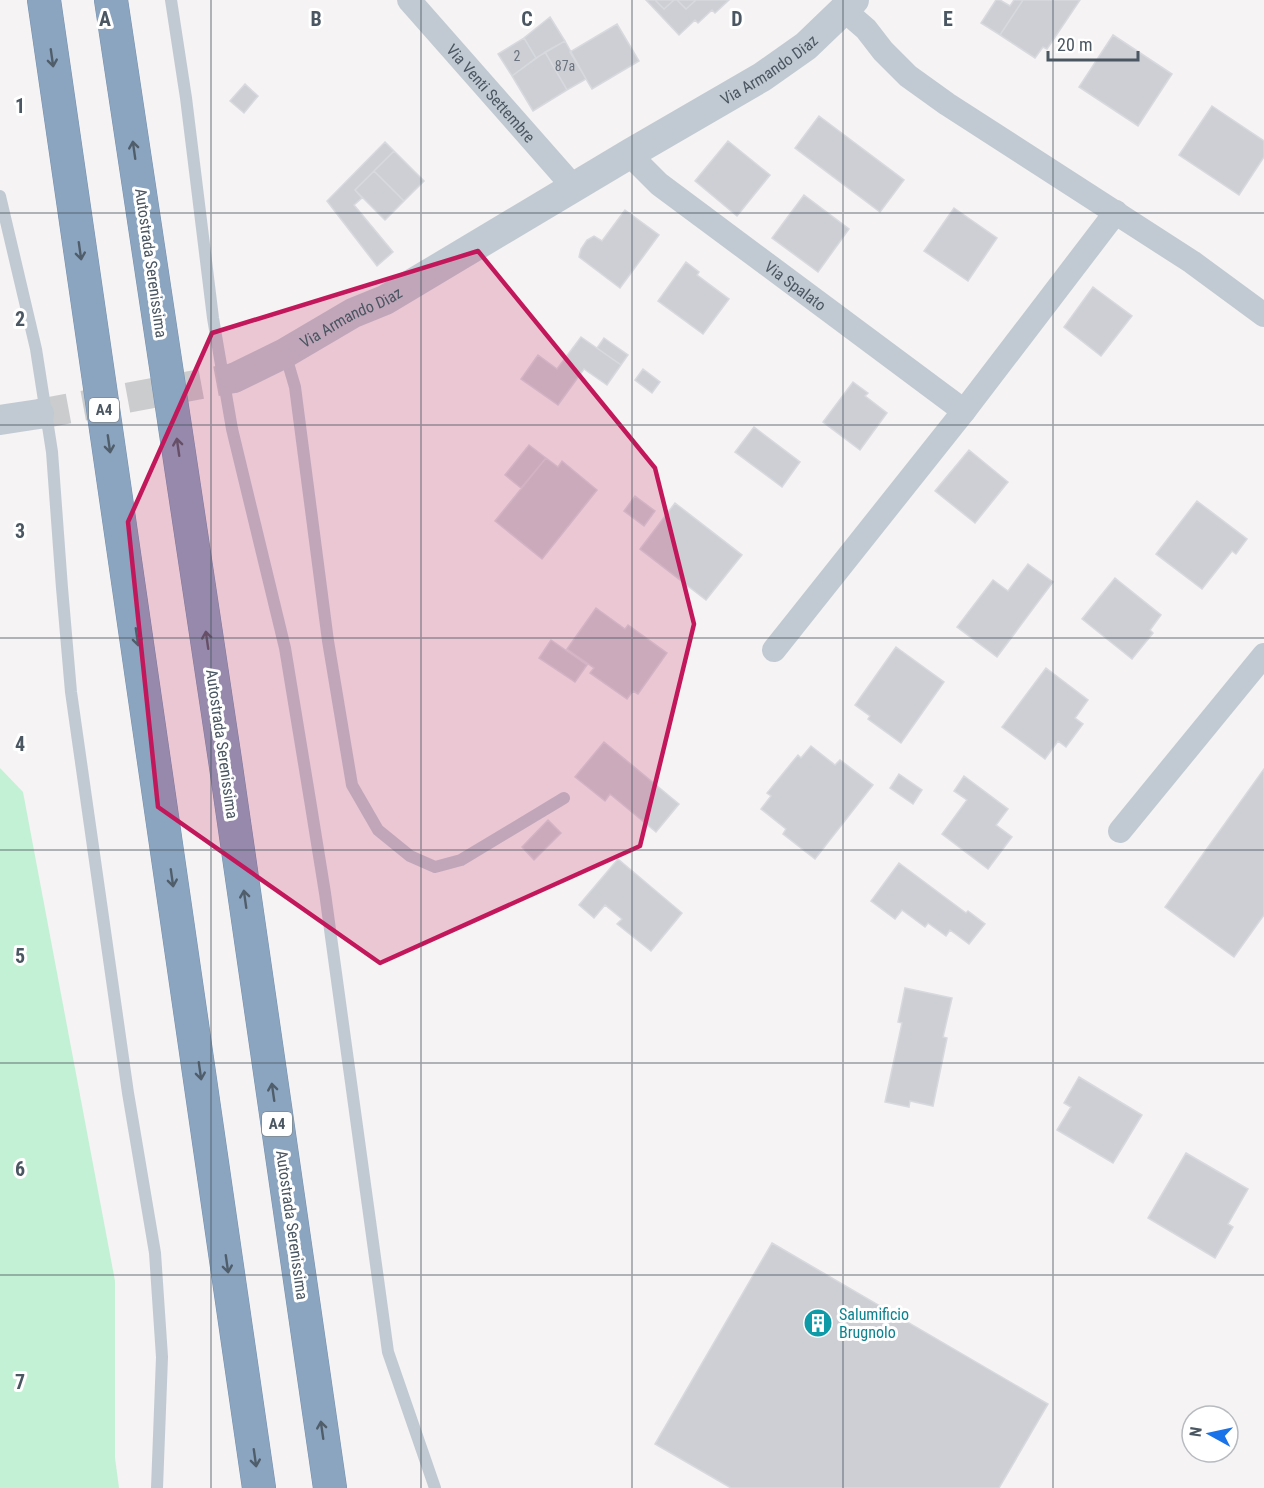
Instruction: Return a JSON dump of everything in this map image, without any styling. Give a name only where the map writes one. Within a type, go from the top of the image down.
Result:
[{"type":"highway","name":"A4","points":[[44,0],[259,1488]]},
{"type":"highway","name":"Autostrada Serenissima","points":[[111,0],[225,760],[330,1488]]},
{"type":"street","name":"Via Venti Settembre","points":[[410,0],[564,176],[570,190]]},
{"type":"street","name":"Via Armando Diaz","points":[[234,378],[285,353],[353,313],[385,300],[762,77],[806,46],[849,5],[883,51],[908,76],[947,104],[1192,262],[1264,315]]},
{"type":"street","name":"Via Spalato","points":[[631,153],[659,184],[964,411]]},
{"type":"street","points":[[774,650],[964,411],[1116,212]]},
{"type":"street","points":[[0,420],[39,414]]},
{"type":"street","points":[[1120,831],[1264,655]]},
{"type":"lane","points":[[171,0],[224,385],[232,429],[285,648],[316,834],[388,1352],[435,1488]]},
{"type":"lane","points":[[0,195],[36,349],[52,452],[71,692],[128,1093],[155,1253],[162,1357],[157,1488]]},
{"type":"lane","points":[[285,353],[295,387],[328,641],[352,785],[378,830],[410,856],[435,867],[461,860],[564,798]]},
{"type":"highlighted area","points":[[478,251],[655,468],[694,624],[640,846],[380,963],[158,807],[128,522],[212,333]]},
{"type":"green space","points":[[0,768],[23,792],[115,1281],[115,1458],[119,1488],[0,1488]]},
{"type":"building","points":[[646,0],[655,0],[664,9],[677,0],[686,9],[696,0],[729,0],[715,13],[712,10],[698,23],[695,20],[679,35]]},
{"type":"building","points":[[655,0],[674,0],[664,9]]},
{"type":"building","points":[[677,0],[696,0],[686,9]]},
{"type":"building","points":[[996,0],[1010,6],[1014,0],[1023,0],[1000,35],[981,23]]},
{"type":"building","points":[[1023,0],[1080,0],[1047,49],[1043,47],[1035,58],[1000,35]]},
{"type":"building","points":[[550,17],[565,41],[536,58],[524,38]]},
{"type":"building","points":[[617,24],[639,61],[592,89],[570,52]]},
{"type":"building","points":[[1113,35],[1172,74],[1138,126],[1079,87]]},
{"type":"building","points":[[524,38],[536,58],[512,76],[498,54]]},
{"type":"building","points":[[565,41],[586,79],[567,90],[545,52]]},
{"type":"building","points":[[545,52],[567,90],[533,111],[512,76]]},
{"type":"building","points":[[245,84],[258,96],[244,113],[230,101]]},
{"type":"building","points":[[1212,106],[1264,141],[1264,157],[1239,195],[1179,155]]},
{"type":"building","points":[[819,116],[904,180],[880,212],[795,148]]},
{"type":"building","points":[[728,141],[770,175],[737,216],[695,181]]},
{"type":"building","points":[[385,142],[394,151],[355,190],[362,198],[354,205],[393,252],[377,266],[327,201]]},
{"type":"building","points":[[394,151],[424,181],[404,201],[374,171]]},
{"type":"building","points":[[374,171],[404,201],[385,220],[355,190]]},
{"type":"building","points":[[804,195],[849,229],[818,272],[772,238]]},
{"type":"building","points":[[954,208],[997,238],[968,281],[924,251]]},
{"type":"building","points":[[625,210],[659,235],[620,288],[579,257],[587,240],[594,236],[602,241]]},
{"type":"building","points":[[686,262],[699,272],[697,275],[729,299],[703,334],[658,301]]},
{"type":"building","points":[[1093,287],[1132,316],[1101,356],[1064,327]]},
{"type":"building","points":[[581,337],[621,365],[607,385],[584,369],[558,405],[521,379],[538,355],[557,369]]},
{"type":"building","points":[[604,338],[628,355],[621,365],[597,348]]},
{"type":"building","points":[[643,369],[660,382],[652,393],[635,380]]},
{"type":"building","points":[[853,382],[868,393],[865,396],[887,413],[860,450],[823,422]]},
{"type":"building","points":[[754,427],[800,462],[782,487],[735,452]]},
{"type":"building","points":[[529,445],[546,458],[521,488],[505,475]]},
{"type":"building","points":[[969,450],[1008,482],[975,523],[935,491]]},
{"type":"building","points":[[546,458],[558,467],[562,461],[597,490],[542,559],[495,521]]},
{"type":"building","points":[[635,496],[655,511],[644,526],[624,511]]},
{"type":"building","points":[[1197,501],[1247,539],[1236,554],[1232,551],[1202,589],[1156,554]]},
{"type":"building","points":[[675,503],[742,555],[706,600],[640,549]]},
{"type":"building","points":[[1028,564],[1053,582],[997,657],[957,627],[993,580],[1008,591]]},
{"type":"building","points":[[1115,578],[1161,615],[1150,630],[1153,633],[1132,659],[1082,619]]},
{"type":"building","points":[[596,608],[625,629],[628,625],[667,653],[638,694],[633,691],[627,699],[590,673],[594,668],[567,649]]},
{"type":"building","points":[[551,640],[587,665],[575,682],[539,658]]},
{"type":"building","points":[[896,647],[944,682],[901,743],[868,719],[870,716],[855,705]]},
{"type":"building","points":[[1046,668],[1088,700],[1075,718],[1083,724],[1066,747],[1058,741],[1045,759],[1002,727]]},
{"type":"building","points":[[604,742],[679,804],[656,832],[610,794],[605,801],[575,777]]},
{"type":"building","points":[[811,746],[835,765],[840,760],[873,785],[815,859],[783,834],[786,829],[761,809],[771,796],[767,793],[798,755],[801,758]]},
{"type":"building","points":[[1264,769],[1264,915],[1234,957],[1165,907]]},
{"type":"building","points":[[899,774],[922,790],[913,804],[890,788]]},
{"type":"building","points":[[964,776],[1008,809],[996,825],[1012,837],[988,869],[942,834],[967,800],[954,791]]},
{"type":"building","points":[[548,820],[561,833],[534,860],[522,847]]},
{"type":"building","points":[[618,859],[682,913],[651,951],[617,924],[622,919],[605,905],[594,918],[579,905]]},
{"type":"building","points":[[899,863],[966,913],[968,911],[985,924],[969,944],[950,930],[946,936],[928,923],[925,927],[902,910],[895,919],[871,901]]},
{"type":"building","points":[[905,988],[952,998],[943,1037],[947,1038],[933,1106],[910,1101],[909,1107],[885,1102],[902,1023],[898,1022]]},
{"type":"building","points":[[1079,1077],[1142,1115],[1113,1163],[1057,1130],[1071,1107],[1064,1103]]},
{"type":"building","points":[[1186,1153],[1248,1189],[1228,1224],[1233,1227],[1215,1258],[1148,1218]]},
{"type":"building","name":"Salumificio Brugnolo","points":[[772,1243],[1048,1404],[999,1488],[731,1488],[655,1444]]},
{"type":"tunnel","points":[[39,414],[234,378]]},
{"type":"place","name":"Salumificio Brugnolo","points":[[818,1323]]}]
